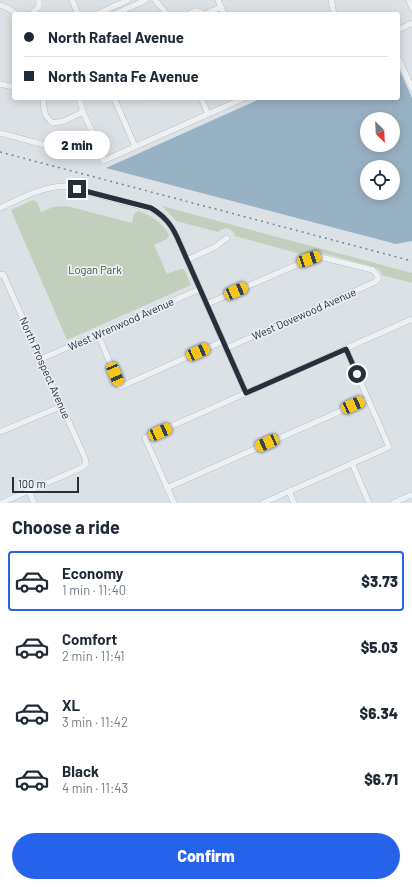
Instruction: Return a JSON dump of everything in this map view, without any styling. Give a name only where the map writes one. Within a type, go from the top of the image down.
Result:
[{"type":"street","points":[[33,12],[39,7],[39,0]]},
{"type":"street","points":[[72,0],[77,12]]},
{"type":"street","points":[[101,12],[128,0]]},
{"type":"street","points":[[119,12],[146,0]]},
{"type":"street","points":[[155,0],[165,12]]},
{"type":"street","points":[[218,0],[223,12]]},
{"type":"street","points":[[331,0],[334,12]]},
{"type":"street","points":[[409,0],[412,8]]},
{"type":"street","points":[[0,5],[13,12]]},
{"type":"street","points":[[210,12],[221,8]]},
{"type":"street","points":[[400,29],[412,23]]},
{"type":"street","points":[[400,62],[412,88]]},
{"type":"street","points":[[0,84],[12,87]]},
{"type":"street","points":[[43,100],[46,118],[53,123],[64,121],[83,112]]},
{"type":"street","points":[[80,100],[83,112],[102,153],[102,161],[240,100]]},
{"type":"street","points":[[115,100],[135,146]]},
{"type":"street","points":[[202,100],[208,114]]},
{"type":"street","points":[[0,133],[82,155],[100,148]]},
{"type":"street","points":[[0,208],[41,190],[65,186],[151,208],[159,213],[175,233],[246,393]]},
{"type":"street","points":[[187,260],[216,247],[227,238]]},
{"type":"street","name":"West Dovewood Avenue","points":[[207,304],[317,256],[373,270],[378,276],[378,279],[375,282],[227,348]]},
{"type":"street","name":"North Prospect Avenue","points":[[2,274],[85,458],[86,464],[81,468],[29,491]]},
{"type":"street","name":"West Wrenwood Avenue","points":[[41,359],[200,289]]},
{"type":"street","points":[[174,503],[145,438],[412,319]]},
{"type":"street","points":[[98,334],[120,387],[223,341]]},
{"type":"street","points":[[263,503],[389,447],[346,349]]},
{"type":"street","points":[[167,488],[368,399]]},
{"type":"street","points":[[0,432],[62,406]]},
{"type":"street","points":[[352,463],[369,503]]},
{"type":"street","points":[[1,503],[29,491],[34,503]]},
{"type":"street","points":[[289,491],[294,503]]},
{"type":"street","points":[[393,503],[411,495]]},
{"type":"green space","name":"Logan Park","points":[[33,200],[37,202],[41,212],[53,207],[67,206],[132,223],[134,214],[138,211],[152,217],[163,226],[169,235],[167,239],[154,245],[167,274],[184,269],[191,285],[67,340],[11,210]]},
{"type":"green space","points":[[162,206],[412,273],[412,283],[382,275],[380,270],[375,267],[319,252],[311,252],[304,255],[235,236],[232,231],[228,229],[223,229],[218,232],[176,221]]},
{"type":"water","points":[[400,71],[412,98],[412,241],[396,244],[106,168],[258,100],[400,100]]},
{"type":"railway","points":[[0,152],[412,261]]},
{"type":"route","points":[[77,189],[151,208],[166,220],[177,237],[246,393],[346,349],[357,374]]}]
